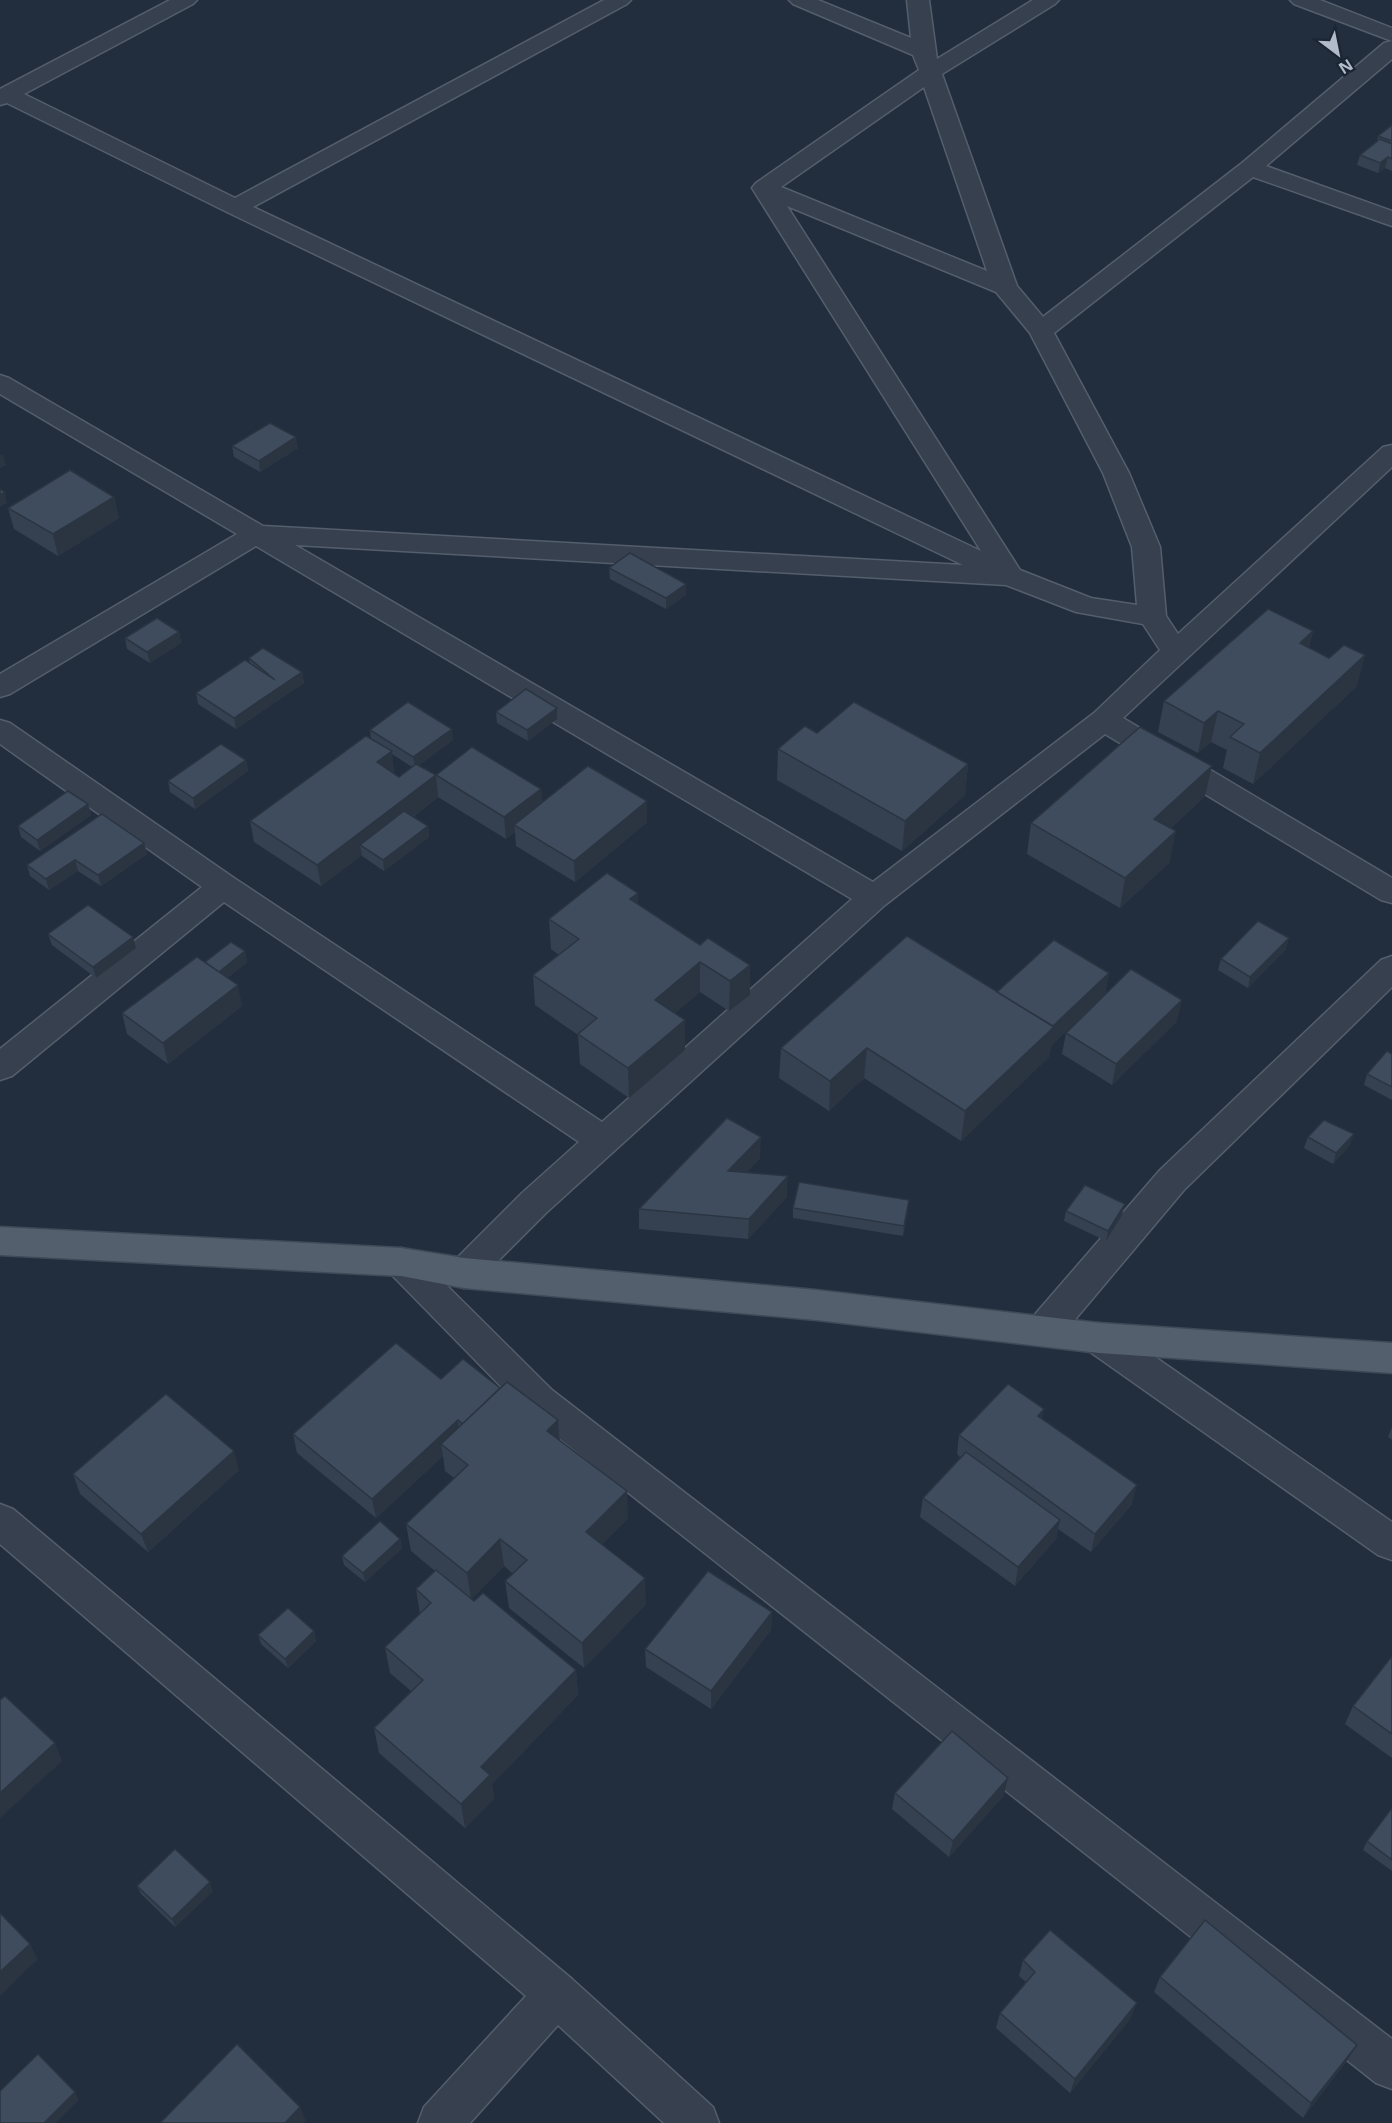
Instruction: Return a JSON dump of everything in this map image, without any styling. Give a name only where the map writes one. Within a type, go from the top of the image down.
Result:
[{"type":"main road","points":[[0,1242],[401,1262],[464,1273],[816,1305],[1099,1338],[1392,1358]]},
{"type":"street","points":[[3,96],[186,0]]},
{"type":"street","points":[[235,207],[620,0]]},
{"type":"street","points":[[800,0],[928,61]]},
{"type":"street","points":[[918,0],[928,61],[1005,287],[1041,331],[1116,473],[1146,547],[1152,616],[1175,651]]},
{"type":"street","points":[[764,188],[928,61],[1048,0]]},
{"type":"street","points":[[1301,0],[1392,35]]},
{"type":"street","points":[[1041,331],[1250,168],[1392,48]]},
{"type":"street","points":[[3,96],[1010,576],[1086,606],[1152,616]]},
{"type":"street","points":[[1250,168],[1392,219]]},
{"type":"street","points":[[764,188],[1010,576]]},
{"type":"street","points":[[764,188],[1005,287]]},
{"type":"street","points":[[0,383],[874,897]]},
{"type":"street","points":[[464,1273],[534,1203],[874,897],[1104,720],[1175,651],[1392,453]]},
{"type":"street","points":[[0,687],[256,534],[1010,576]]},
{"type":"street","points":[[1104,720],[1392,892]]},
{"type":"street","points":[[0,730],[223,886],[604,1141]]},
{"type":"street","points":[[0,1067],[223,886]]},
{"type":"street","points":[[1044,1330],[1172,1180],[1392,969]]},
{"type":"street","points":[[401,1262],[539,1401],[1392,2067]]},
{"type":"street","points":[[1099,1338],[1392,1543]]},
{"type":"street","points":[[0,1521],[557,1994],[697,2123]]},
{"type":"street","points":[[440,2123],[557,1994]]},
{"type":"building","points":[[1392,125],[1392,141],[1378,136]]},
{"type":"building","points":[[1380,139],[1392,144],[1392,159],[1388,157],[1380,163],[1360,155]]},
{"type":"building","points":[[270,423],[296,437],[259,461],[232,446]]},
{"type":"building","points":[[70,470],[114,497],[53,534],[8,508]]},
{"type":"building","points":[[630,553],[686,584],[666,598],[609,568]]},
{"type":"building","points":[[1268,609],[1313,631],[1300,643],[1329,658],[1344,645],[1365,655],[1260,753],[1230,737],[1244,724],[1218,711],[1204,723],[1164,701]]},
{"type":"building","points":[[157,618],[179,632],[147,652],[125,638]]},
{"type":"building","points":[[263,648],[302,672],[234,718],[196,693],[245,660],[275,680],[249,658]]},
{"type":"building","points":[[526,689],[557,708],[527,730],[496,712]]},
{"type":"building","points":[[408,702],[452,729],[413,757],[370,730]]},
{"type":"building","points":[[854,702],[968,764],[905,821],[778,749],[805,726],[817,733]]},
{"type":"building","points":[[1140,727],[1212,766],[1154,819],[1176,831],[1125,878],[1031,823]]},
{"type":"building","points":[[366,736],[392,751],[377,762],[399,777],[416,764],[436,775],[317,865],[250,821]]},
{"type":"building","points":[[221,744],[246,760],[193,798],[168,781]]},
{"type":"building","points":[[472,747],[541,789],[504,817],[436,775]]},
{"type":"building","points":[[588,766],[647,801],[574,861],[514,825]]},
{"type":"building","points":[[68,791],[88,804],[37,840],[18,826]]},
{"type":"building","points":[[404,811],[428,826],[383,860],[360,845]]},
{"type":"building","points":[[102,814],[144,843],[98,875],[75,860],[46,879],[27,865]]},
{"type":"building","points":[[607,873],[638,893],[630,899],[700,945],[708,938],[750,965],[730,981],[700,962],[655,1000],[685,1020],[628,1068],[578,1034],[597,1018],[533,975],[579,939],[549,919]]},
{"type":"building","points":[[88,905],[133,937],[93,967],[48,934]]},
{"type":"building","points":[[1258,921],[1289,938],[1250,977],[1221,959]]},
{"type":"building","points":[[907,936],[1054,1027],[965,1111],[867,1048],[830,1081],[781,1048]]},
{"type":"building","points":[[1054,940],[1109,973],[1053,1026],[997,992]]},
{"type":"building","points":[[231,942],[245,951],[219,972],[205,962]]},
{"type":"building","points":[[197,957],[238,985],[163,1043],[122,1013]]},
{"type":"building","points":[[1131,969],[1182,1000],[1116,1064],[1066,1033]]},
{"type":"building","points":[[1387,1051],[1392,1054],[1392,1087],[1367,1074]]},
{"type":"building","points":[[727,1118],[761,1137],[728,1171],[788,1176],[749,1219],[639,1209]]},
{"type":"building","points":[[1324,1120],[1354,1134],[1336,1153],[1308,1137]]},
{"type":"building","points":[[799,1182],[909,1200],[904,1226],[793,1208]]},
{"type":"building","points":[[1085,1185],[1125,1204],[1108,1231],[1066,1211]]},
{"type":"building","points":[[396,1343],[441,1379],[463,1359],[500,1388],[463,1424],[458,1420],[372,1499],[293,1434]]},
{"type":"building","points":[[507,1382],[558,1420],[547,1431],[627,1491],[586,1532],[645,1578],[582,1643],[505,1581],[527,1560],[500,1539],[467,1573],[406,1524],[468,1465],[441,1444]]},
{"type":"building","points":[[1008,1384],[1044,1409],[1038,1416],[1137,1485],[1095,1534],[959,1435]]},
{"type":"building","points":[[166,1394],[234,1451],[141,1534],[73,1474]]},
{"type":"building","points":[[966,1452],[1060,1520],[1018,1567],[923,1498]]},
{"type":"building","points":[[380,1521],[400,1539],[363,1573],[342,1556]]},
{"type":"building","points":[[436,1570],[474,1601],[483,1593],[576,1670],[481,1767],[490,1775],[461,1804],[374,1728],[423,1680],[385,1647],[431,1603],[416,1589]]},
{"type":"building","points":[[708,1571],[772,1612],[711,1691],[645,1649]]},
{"type":"building","points":[[288,1608],[314,1631],[285,1659],[258,1635]]},
{"type":"building","points":[[1392,1656],[1392,1734],[1353,1706]]},
{"type":"building","points":[[5,1696],[55,1743],[0,1793],[0,1700]]},
{"type":"building","points":[[952,1731],[1008,1778],[953,1841],[895,1793]]},
{"type":"building","points":[[1392,1808],[1392,1860],[1367,1841]]},
{"type":"building","points":[[175,1849],[210,1882],[172,1919],[137,1886]]},
{"type":"building","points":[[0,1913],[30,1944],[0,1972]]},
{"type":"building","points":[[1205,1920],[1357,2045],[1311,2103],[1160,1977]]},
{"type":"building","points":[[1050,1930],[1137,2003],[1075,2079],[1000,2013],[1035,1972],[1023,1960]]},
{"type":"building","points":[[237,2044],[300,2107],[285,2123],[160,2123]]},
{"type":"building","points":[[38,2054],[75,2092],[44,2123],[0,2123],[0,2091]]}]
